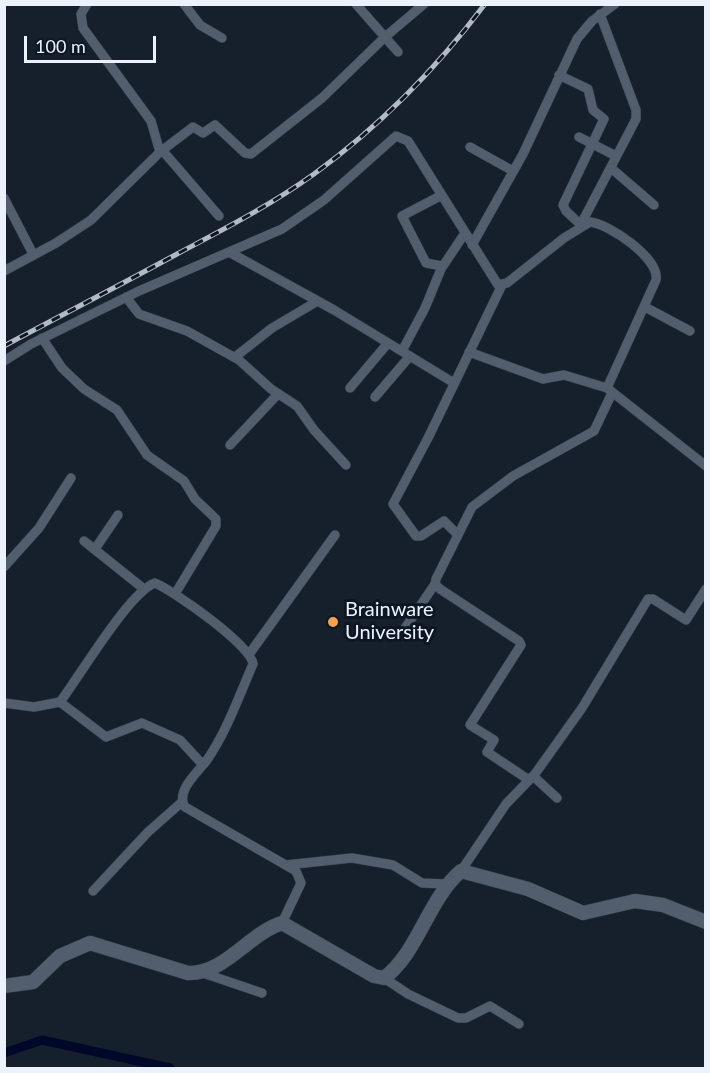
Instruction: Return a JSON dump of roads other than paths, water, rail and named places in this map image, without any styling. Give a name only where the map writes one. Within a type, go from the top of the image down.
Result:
[{"type":"street","points":[[87,4],[81,14],[83,28],[151,121],[161,151],[219,216]]},
{"type":"street","points":[[184,4],[200,25],[222,38]]},
{"type":"street","points":[[356,4],[398,52]]},
{"type":"street","points":[[4,271],[56,243],[90,219],[161,151],[192,128],[203,134],[215,125],[245,153],[251,154],[322,98],[385,37],[424,4]]},
{"type":"street","points":[[472,245],[513,171],[577,39],[600,15],[615,4]]},
{"type":"street","points":[[580,227],[634,123],[636,110],[600,15]]},
{"type":"street","points":[[559,75],[588,89],[593,110],[603,117],[563,205],[580,227]]},
{"type":"street","points":[[4,361],[42,339],[126,297],[282,229],[324,200],[396,136],[408,141],[492,279],[502,285]]},
{"type":"street","points":[[579,137],[616,156]]},
{"type":"street","points":[[470,147],[513,171]]},
{"type":"street","points":[[611,168],[654,205]]},
{"type":"street","points":[[442,195],[402,216],[426,263],[442,266]]},
{"type":"street","points":[[4,198],[33,254]]},
{"type":"street","points":[[401,634],[435,584],[457,534],[472,507],[503,483],[594,431],[657,274],[650,261],[597,222],[590,222],[580,227],[502,285],[393,504],[416,536],[421,536],[444,521],[457,534]]},
{"type":"street","points":[[375,397],[406,353],[442,266],[465,233]]},
{"type":"street","points":[[229,252],[454,383]]},
{"type":"street","points":[[126,297],[139,314],[187,331],[235,357],[278,394],[297,406],[314,430],[346,465]]},
{"type":"street","points":[[235,357],[272,328],[316,302]]},
{"type":"street","points":[[645,308],[690,332]]},
{"type":"street","points":[[42,339],[62,368],[84,389],[117,410],[147,455],[184,480],[195,499],[216,519],[216,526],[175,594]]},
{"type":"street","points":[[350,388],[388,343]]},
{"type":"street","points":[[469,352],[543,379],[564,375],[609,390],[705,466]]},
{"type":"street","points":[[230,445],[278,394]]},
{"type":"street","points":[[4,567],[39,528],[71,478]]},
{"type":"street","points":[[95,549],[118,515]]},
{"type":"street","points":[[250,653],[335,535]]},
{"type":"street","points":[[84,541],[144,589]]},
{"type":"street","points":[[4,703],[34,707],[60,702],[144,589],[155,583],[175,594],[250,653],[253,664],[224,731],[182,795],[182,802],[185,807],[286,865],[296,872],[301,884],[282,923],[265,929],[203,973]]},
{"type":"street","points":[[435,584],[521,645],[471,725],[494,740],[487,752],[531,778],[557,798]]},
{"type":"street","points":[[384,978],[399,963],[447,885],[461,871],[506,804],[531,778],[585,703],[648,598],[686,620],[705,590]]},
{"type":"street","points":[[60,702],[106,737],[142,723],[174,736],[203,765]]},
{"type":"street","points":[[93,891],[147,831],[182,802]]},
{"type":"street","points":[[286,865],[352,858],[393,865],[422,883],[447,885]]},
{"type":"street","points":[[461,871],[528,889],[583,913],[635,901],[663,905],[705,922]]},
{"type":"street","points":[[282,923],[374,976],[384,978],[408,994],[458,1018],[466,1018],[490,1006],[519,1024]]},
{"type":"street","points":[[4,986],[33,982],[60,956],[90,943],[188,973],[203,973],[262,993]]},
{"type":"waterway","points":[[4,1053],[42,1040],[170,1068]]},
{"type":"railway","points":[[4,346],[230,226],[314,174],[362,136],[406,95],[447,51],[485,4]]},
{"type":"place","name":"Brainware University","points":[[333,622]]}]
